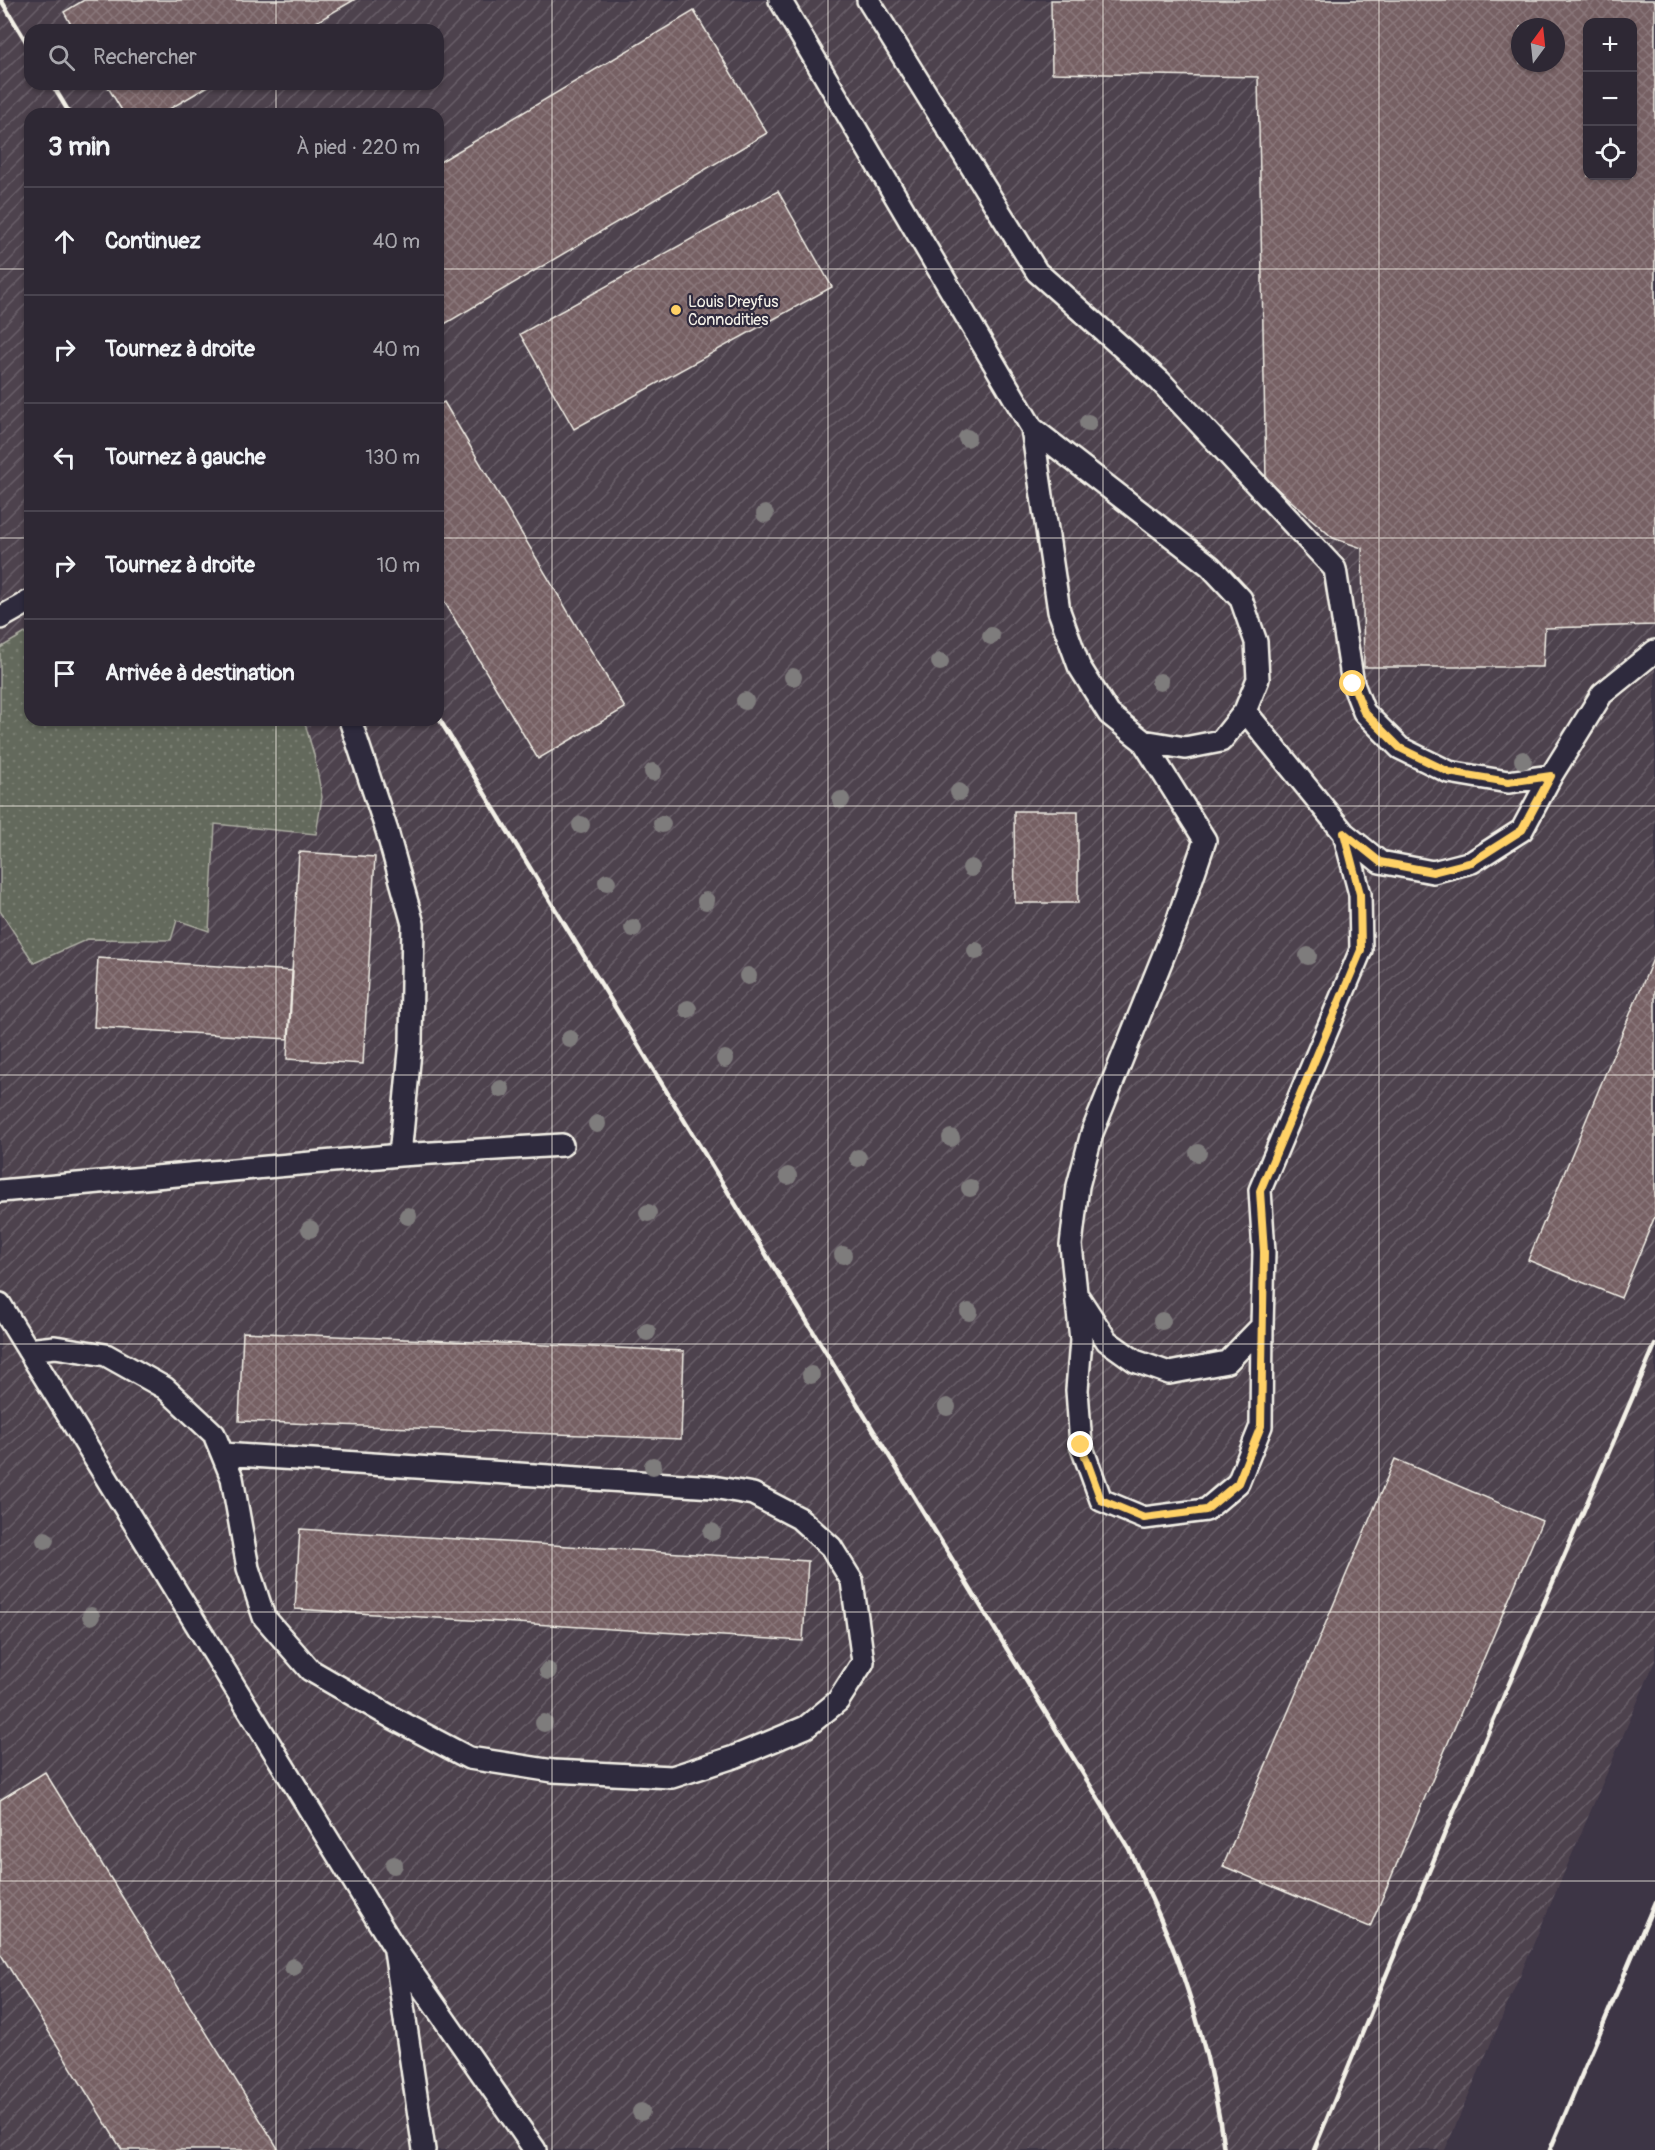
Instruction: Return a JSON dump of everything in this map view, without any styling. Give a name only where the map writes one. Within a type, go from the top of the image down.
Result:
[{"type":"lane","points":[[780,0],[1032,428],[1210,566],[1240,599],[1256,642],[1258,679],[1245,711],[1221,741],[1185,748],[1143,741]]},
{"type":"lane","points":[[868,0],[1037,272],[1160,381],[1335,569],[1353,684],[1364,712],[1400,748],[1449,772],[1508,782],[1551,776]]},
{"type":"lane","points":[[1032,428],[1059,611],[1079,666],[1108,714],[1143,741],[1205,840],[1176,922],[1092,1133],[1078,1186],[1071,1245],[1081,1340],[1077,1390],[1081,1445],[1101,1500],[1144,1518],[1206,1510],[1238,1483],[1261,1426],[1264,1252],[1260,1191],[1361,950],[1360,894],[1344,833]]},
{"type":"lane","points":[[0,618],[24,604]]},
{"type":"lane","points":[[1245,711],[1344,833],[1380,862],[1433,872],[1472,862],[1522,830],[1551,776],[1602,694],[1655,651]]},
{"type":"lane","points":[[352,726],[387,831],[413,924],[411,1041],[400,1155]]},
{"type":"lane","points":[[0,1191],[400,1155],[562,1145]]},
{"type":"lane","points":[[1077,1295],[1107,1341],[1135,1361],[1169,1372],[1227,1362],[1262,1326]]},
{"type":"lane","points":[[0,1304],[394,1947],[535,2150]]},
{"type":"lane","points":[[28,1350],[55,1347],[106,1355],[165,1388],[214,1434],[223,1454],[232,1478],[248,1568],[264,1617],[310,1670],[393,1718],[469,1758],[553,1771],[672,1777],[734,1757],[806,1727],[838,1701],[863,1662],[852,1581],[831,1546],[799,1518],[753,1494],[713,1487],[223,1454]]},
{"type":"lane","points":[[394,1947],[424,2150]]},
{"type":"shaded area","points":[[0,0],[1655,0],[1655,1661],[1445,2150],[0,2150]]},
{"type":"green space","points":[[24,634],[24,726],[306,726],[322,797],[316,834],[215,824],[209,931],[177,920],[171,940],[88,939],[34,963],[0,911],[0,648]]},
{"type":"building","points":[[84,0],[354,0],[313,24],[71,24],[64,12]]},
{"type":"building","points":[[1051,0],[1655,0],[1655,625],[1545,628],[1543,667],[1364,667],[1362,548],[1333,538],[1266,479],[1258,77],[1052,73]]},
{"type":"building","points":[[694,11],[767,133],[444,324],[444,159]]},
{"type":"building","points":[[110,90],[202,90],[171,108],[120,108]]},
{"type":"building","name":"Louis Dreyfus Connodities","points":[[778,191],[832,287],[574,429],[520,334]]},
{"type":"building","points":[[444,402],[625,708],[538,759],[444,601]]},
{"type":"building","points":[[1014,811],[1078,811],[1078,903],[1015,903]]},
{"type":"building","points":[[299,852],[375,857],[363,1064],[287,1059]]},
{"type":"building","points":[[1655,954],[1655,1216],[1621,1298],[1528,1260]]},
{"type":"building","points":[[98,958],[293,971],[289,1039],[94,1027]]},
{"type":"building","points":[[243,1332],[684,1351],[681,1439],[239,1421]]},
{"type":"building","points":[[1395,1459],[1542,1521],[1370,1927],[1223,1866]]},
{"type":"building","points":[[300,1529],[808,1561],[803,1641],[295,1609]]},
{"type":"building","points":[[45,1772],[279,2150],[122,2150],[0,1953],[0,1800]]},
{"type":"railway","points":[[1,0],[24,38]]},
{"type":"railway","points":[[56,90],[66,108]]},
{"type":"railway","points":[[443,726],[1129,1849],[1169,1937],[1188,1990],[1212,2080],[1224,2150]]},
{"type":"railway","points":[[1314,2150],[1447,1828],[1655,1345]]},
{"type":"railway","points":[[1550,2150],[1655,1902]]},
{"type":"place","name":"Louis Dreyfus Connodities","points":[[676,310]]},
{"type":"route","points":[[1081,1445],[1101,1500],[1144,1518],[1206,1510],[1238,1483],[1261,1426],[1264,1252],[1260,1191],[1361,950],[1360,894],[1344,833],[1380,862],[1433,872],[1472,862],[1522,830],[1551,776],[1508,782],[1449,772],[1400,748],[1364,712],[1353,684]]}]
